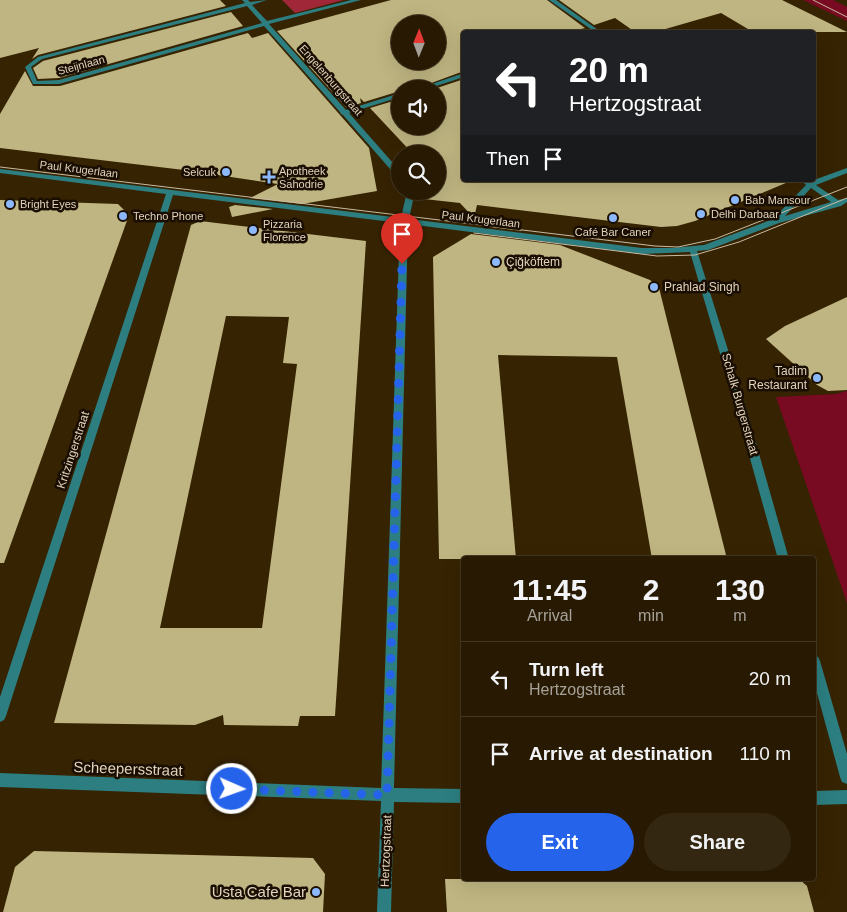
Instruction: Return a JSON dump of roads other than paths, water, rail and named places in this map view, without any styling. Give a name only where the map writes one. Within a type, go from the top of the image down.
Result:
[{"type":"street","name":"Steijnlaan","points":[[264,0],[247,2],[40,58],[28,67],[35,82],[59,82],[267,23],[358,0]]},
{"type":"street","points":[[552,0],[595,30]]},
{"type":"street","name":"Engelenburgstraat","points":[[247,2],[391,165]]},
{"type":"street","points":[[446,81],[461,76]]},
{"type":"street","points":[[343,113],[391,98]]},
{"type":"street","name":"Paul Krugerlaan","points":[[0,170],[642,251],[693,250],[715,245],[776,221],[847,200]]},
{"type":"street","points":[[816,180],[847,170]]},
{"type":"street","points":[[808,182],[838,204]]},
{"type":"street","name":"Paul Krugerlaan","points":[[776,221],[808,182]]},
{"type":"street","name":"Kritzingerstraat","points":[[0,716],[170,192]]},
{"type":"street","points":[[404,221],[409,200]]},
{"type":"street","name":"Hertzogstraat","points":[[384,912],[404,221]]},
{"type":"street","name":"Schalk Burgerstraat","points":[[693,250],[783,556]]},
{"type":"street","points":[[816,668],[847,777]]},
{"type":"street","name":"Scheepersstraat","points":[[0,780],[387,795],[461,796]]},
{"type":"street","points":[[816,798],[847,797]]},
{"type":"tram line","points":[[813,0],[847,17]]},
{"type":"tram line","points":[[0,167],[655,246],[678,247],[715,239],[847,187]]},
{"type":"tram line","points":[[474,233],[657,256],[695,255],[739,242],[847,198]]},
{"type":"place","name":"Selcuk","points":[[226,172]]},
{"type":"place","name":"Apotheek Sahodrie","points":[[269,177]]},
{"type":"place","name":"Bab Mansour","points":[[735,200]]},
{"type":"place","name":"Bright Eyes","points":[[10,204]]},
{"type":"place","name":"Delhi Darbaar","points":[[701,214]]},
{"type":"place","name":"Techno Phone","points":[[123,216]]},
{"type":"place","name":"Café Bar Caner","points":[[613,218]]},
{"type":"place","name":"Pizzaria Florence","points":[[253,230]]},
{"type":"place","name":"Çiğköftem","points":[[496,262]]},
{"type":"place","name":"Prahlad Singh","points":[[654,287]]},
{"type":"place","name":"Tadim Restaurant","points":[[817,378]]},
{"type":"place","name":"Usta Cafe Bar","points":[[316,892]]}]
